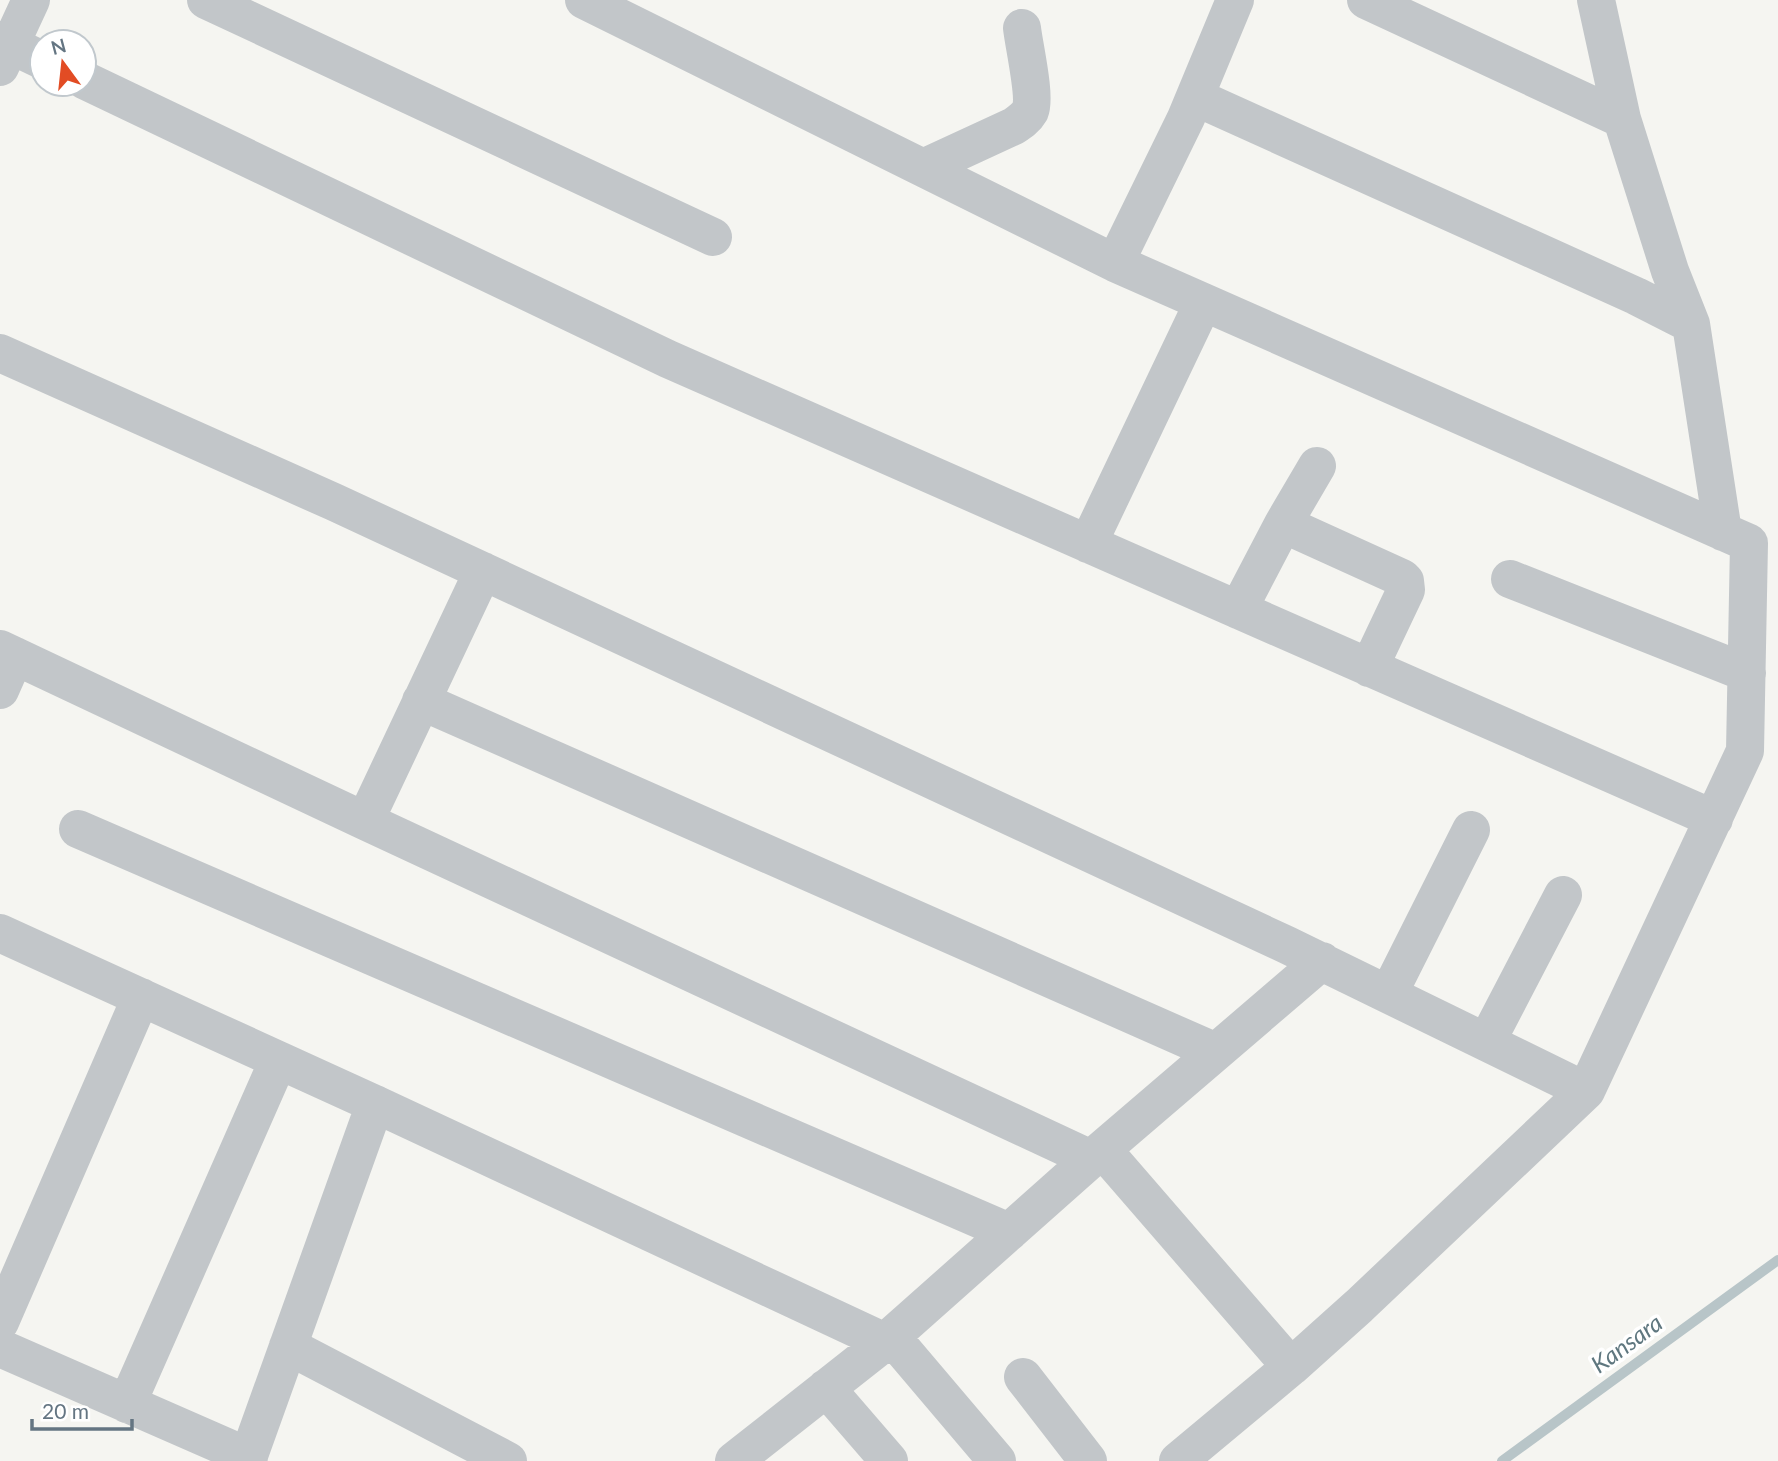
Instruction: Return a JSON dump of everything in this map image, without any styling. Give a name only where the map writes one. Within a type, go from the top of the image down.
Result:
[{"type":"street","points":[[13,53],[32,0]]},
{"type":"street","points":[[206,0],[713,237]]},
{"type":"street","points":[[584,0],[1115,263],[1749,543],[1745,751],[1586,1091],[1359,1306],[1291,1367],[1178,1461]]},
{"type":"street","points":[[1115,263],[1186,118],[1235,0]]},
{"type":"street","points":[[1366,0],[1622,119]]},
{"type":"street","points":[[1596,0],[1622,119],[1670,271],[1690,324],[1723,532]]},
{"type":"street","points":[[923,168],[1026,118],[1031,109],[1032,97],[1022,28]]},
{"type":"street","points":[[98,87],[668,359],[1714,819]]},
{"type":"street","points":[[1195,97],[1636,296],[1690,324]]},
{"type":"street","points":[[1088,544],[1203,303]]},
{"type":"street","points":[[0,353],[334,502],[1322,961],[1586,1091]]},
{"type":"street","points":[[1238,610],[1317,466]]},
{"type":"street","points":[[1283,524],[1402,578],[1405,582],[1406,590],[1370,668]]},
{"type":"street","points":[[365,821],[483,571]]},
{"type":"street","points":[[1510,579],[1747,673]]},
{"type":"street","points":[[5,665],[365,821],[1097,1154],[1291,1367]]},
{"type":"street","points":[[422,701],[1216,1052]]},
{"type":"street","points":[[78,829],[1009,1232]]},
{"type":"street","points":[[1389,993],[1471,830]]},
{"type":"street","points":[[1487,1041],[1563,895]]},
{"type":"street","points":[[0,933],[888,1339],[997,1461]]},
{"type":"street","points":[[733,1461],[772,1449],[826,1388],[888,1339],[1097,1154],[1322,961]]},
{"type":"street","points":[[0,1322],[141,997]]},
{"type":"street","points":[[127,1404],[278,1061]]},
{"type":"street","points":[[0,1348],[248,1459],[374,1104]]},
{"type":"street","points":[[289,1346],[508,1461]]},
{"type":"street","points":[[1023,1377],[1088,1461]]},
{"type":"street","points":[[826,1388],[889,1461]]},
{"type":"waterway","name":"Kansara","points":[[1502,1461],[1778,1260]]}]
